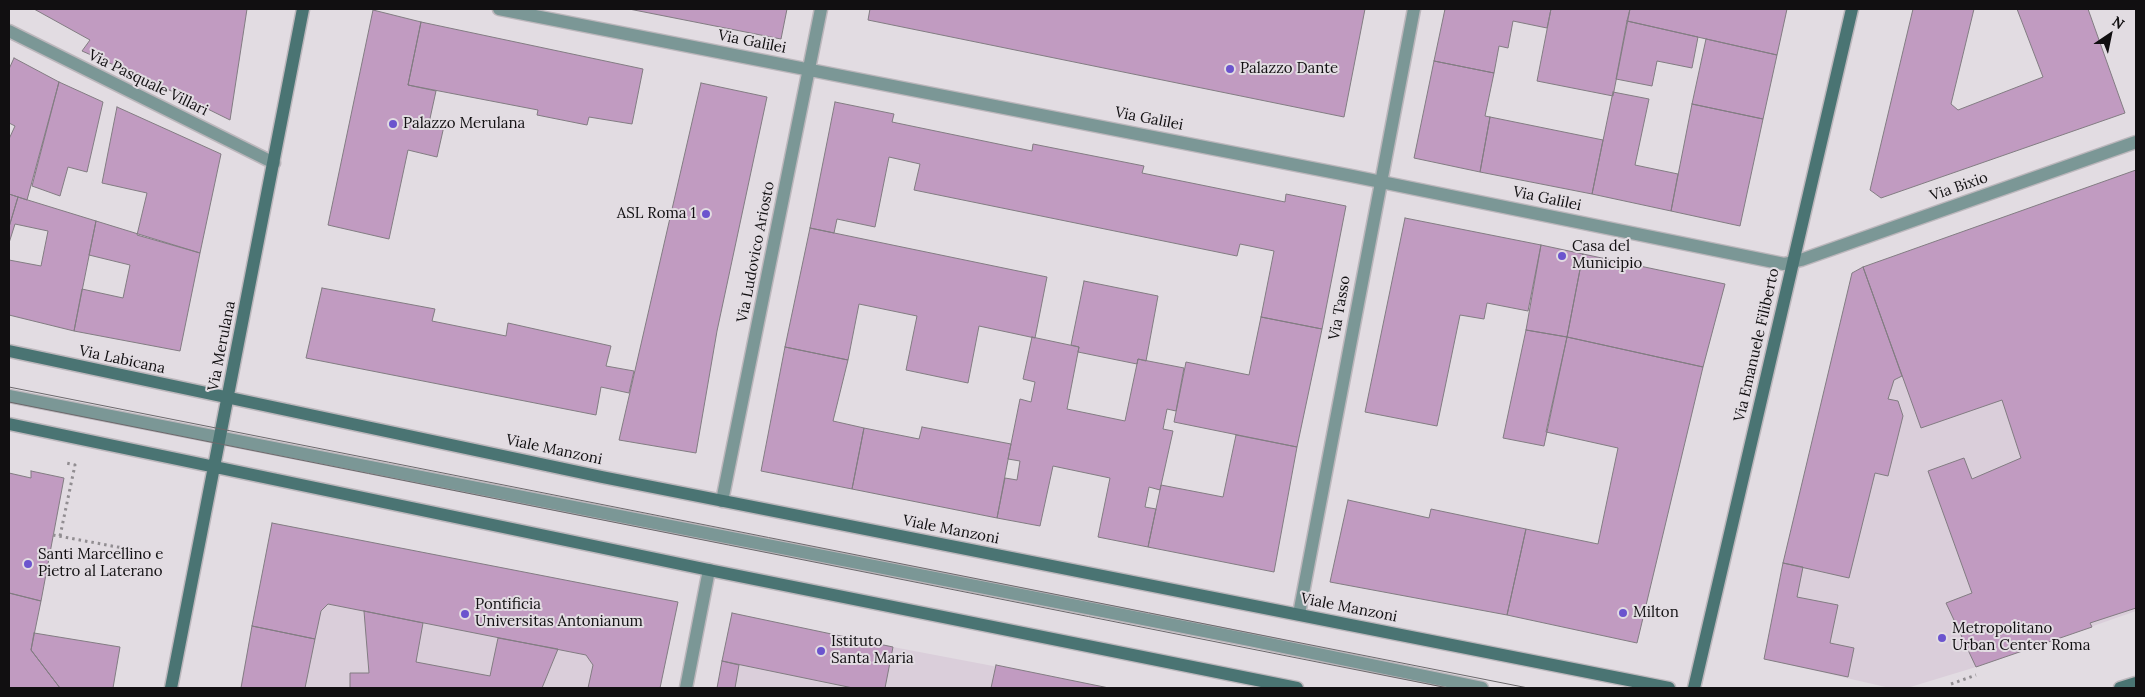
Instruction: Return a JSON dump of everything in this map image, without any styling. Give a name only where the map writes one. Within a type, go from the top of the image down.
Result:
[{"type":"main road","name":"Via Merulana","points":[[171,688],[216,466],[303,9]]},
{"type":"main road","name":"Via Emanuele Filiberto","points":[[1694,688],[1852,9]]},
{"type":"main road","name":"Via Labicana","points":[[9,351],[228,398]]},
{"type":"main road","name":"Viale Manzoni","points":[[228,398],[722,501],[1669,688]]},
{"type":"main road","points":[[9,424],[1271,686],[1297,688]]},
{"type":"main road","points":[[2120,688],[2136,683]]},
{"type":"street","name":"Via Galilei","points":[[499,9],[1381,182],[1784,264],[1793,263]]},
{"type":"street","name":"Via Ludovico Ariosto","points":[[722,501],[821,9]]},
{"type":"street","name":"Via Tasso","points":[[1299,614],[1414,9]]},
{"type":"street","name":"Via Pasquale Villari","points":[[9,31],[274,163]]},
{"type":"street","name":"Via Bixio","points":[[1793,263],[2136,142]]},
{"type":"street","points":[[9,396],[176,431],[221,437],[1250,640],[1482,688]]},
{"type":"street","points":[[686,688],[709,570]]},
{"type":"path","points":[[57,461],[75,465],[60,536]]},
{"type":"path","points":[[53,535],[139,550]]},
{"type":"path","points":[[1951,684],[1976,675]]},
{"type":"shaded area","points":[[2136,170],[2136,611],[1976,667],[1907,688],[1890,688],[1764,659],[1852,273]]},
{"type":"shaded area","name":"Pontificia Universitas Antonianum","points":[[272,523],[678,602],[660,688],[240,688]]},
{"type":"shaded area","name":"Istituto Santa Maria","points":[[732,613],[893,647],[1109,688],[718,688]]},
{"type":"building","points":[[34,9],[247,9],[230,120],[153,82],[82,51],[90,40]]},
{"type":"building","points":[[629,9],[787,9],[781,39]]},
{"type":"building","name":"Palazzo Dante","points":[[870,9],[1365,9],[1344,117],[868,20]]},
{"type":"building","points":[[1445,9],[1551,9],[1547,28],[1513,21],[1508,48],[1499,46],[1494,73],[1434,61]]},
{"type":"building","points":[[1551,9],[1630,9],[1613,96],[1537,81]]},
{"type":"building","points":[[1630,9],[1787,9],[1777,55],[1627,21]]},
{"type":"building","points":[[1913,9],[1974,9],[1951,104],[1958,110],[2043,77],[2017,9],[2088,9],[2125,113],[1881,198],[1870,190]]},
{"type":"building","name":"Palazzo Merulana","points":[[373,10],[421,22],[408,85],[436,91],[429,123],[444,126],[437,157],[408,150],[389,239],[328,225]]},
{"type":"building","points":[[1627,21],[1698,37],[1692,68],[1657,61],[1652,86],[1616,79]]},
{"type":"building","points":[[421,22],[643,69],[632,124],[589,117],[587,125],[537,115],[538,110],[408,85]]},
{"type":"building","points":[[1706,39],[1777,55],[1763,119],[1692,104]]},
{"type":"building","points":[[14,58],[59,82],[27,200],[9,194],[9,139],[15,126],[9,123],[9,69]]},
{"type":"building","points":[[1434,61],[1494,73],[1485,116],[1490,117],[1480,172],[1414,158]]},
{"type":"building","points":[[59,82],[103,102],[87,172],[68,167],[60,196],[32,186]]},
{"type":"building","name":"ASL Roma 1","points":[[701,83],[767,97],[717,331],[696,453],[619,440]]},
{"type":"building","points":[[1613,92],[1649,99],[1635,165],[1678,174],[1671,211],[1592,194]]},
{"type":"building","points":[[835,102],[894,114],[892,122],[1032,151],[1033,144],[1144,166],[1142,173],[1285,202],[1286,194],[1346,206],[1322,329],[1261,317],[1274,251],[1240,244],[1237,256],[914,190],[920,164],[889,157],[875,227],[837,219],[834,233],[810,228]]},
{"type":"building","points":[[1692,104],[1763,119],[1740,226],[1671,211]]},
{"type":"building","points":[[117,107],[221,154],[200,253],[137,235],[147,193],[102,183]]},
{"type":"building","points":[[1490,117],[1603,140],[1592,194],[1480,172]]},
{"type":"building","points":[[2136,170],[2136,608],[2090,623],[2092,627],[1976,667],[1946,603],[1972,593],[1928,471],[1964,458],[1972,479],[2021,458],[2002,400],[1921,428],[1863,267]]},
{"type":"building","points":[[9,194],[18,197],[9,227]]},
{"type":"building","points":[[18,197],[96,221],[74,331],[9,315],[9,260],[41,266],[48,231],[15,224],[9,243],[9,227]]},
{"type":"building","points":[[1405,218],[1541,245],[1528,311],[1487,303],[1484,319],[1460,315],[1437,426],[1365,412]]},
{"type":"building","points":[[96,221],[200,253],[180,351],[74,331],[82,289],[123,298],[130,265],[89,255]]},
{"type":"building","points":[[810,228],[1047,277],[1035,338],[979,326],[968,383],[906,370],[917,316],[859,304],[848,360],[785,347]]},
{"type":"building","points":[[1541,245],[1583,254],[1567,337],[1526,330]]},
{"type":"building","points":[[1583,254],[1725,284],[1703,367],[1567,337]]},
{"type":"building","points":[[1863,267],[1902,376],[1894,380],[1888,399],[1898,401],[1903,416],[1888,476],[1875,473],[1849,578],[1783,563],[1852,273]]},
{"type":"building","points":[[1084,281],[1158,296],[1146,361],[1138,359],[1137,364],[1078,352],[1079,347],[1071,345]]},
{"type":"building","points":[[322,288],[435,309],[432,321],[506,336],[508,323],[611,346],[606,366],[634,371],[629,393],[601,387],[596,415],[306,358]]},
{"type":"building","points":[[1261,317],[1322,329],[1297,447],[1174,422],[1186,362],[1249,375]]},
{"type":"building","points":[[1526,330],[1567,337],[1544,446],[1503,438]]},
{"type":"building","points":[[1032,337],[1079,347],[1067,409],[1125,421],[1138,359],[1184,368],[1176,411],[1167,409],[1163,429],[1173,431],[1160,490],[1149,487],[1145,507],[1156,509],[1148,547],[1098,537],[1110,478],[1053,466],[1040,526],[997,518],[1005,478],[1017,480],[1020,461],[1008,459],[1020,399],[1031,402],[1035,382],[1023,379]]},
{"type":"building","points":[[1567,337],[1703,367],[1637,643],[1507,615],[1526,529],[1598,544],[1618,448],[1546,432]]},
{"type":"building","points":[[785,347],[848,360],[833,421],[864,428],[852,489],[761,471]]},
{"type":"building","points":[[922,427],[1011,444],[997,518],[852,489],[864,428],[919,439]]},
{"type":"building","points":[[1236,435],[1297,447],[1274,572],[1148,547],[1161,485],[1223,497]]},
{"type":"building","name":"Santi Marcellino e Pietro al Laterano","points":[[31,471],[64,478],[41,601],[9,593],[9,473],[31,478]]},
{"type":"building","points":[[1348,500],[1429,518],[1431,509],[1526,529],[1507,615],[1330,582]]},
{"type":"building","name":"Pontificia Universitas Antonianum","points":[[272,523],[678,602],[660,688],[588,688],[593,665],[586,655],[328,604],[321,611],[315,639],[252,626]]},
{"type":"building","points":[[1783,563],[1803,567],[1797,597],[1838,605],[1830,643],[1854,648],[1848,677],[1764,659]]},
{"type":"building","points":[[9,593],[41,601],[31,650],[60,688],[9,688]]},
{"type":"building","points":[[364,611],[423,623],[416,662],[490,676],[498,638],[558,649],[542,688],[350,688],[350,673],[369,673]]},
{"type":"building","points":[[732,613],[893,647],[885,688],[853,688],[722,661]]},
{"type":"building","points":[[252,626],[315,639],[305,688],[241,688]]},
{"type":"building","points":[[34,633],[120,647],[113,688],[60,688],[31,650]]},
{"type":"building","points":[[722,661],[739,665],[735,688],[717,688]]},
{"type":"building","points":[[996,665],[1109,688],[991,688]]},
{"type":"tram line","points":[[9,387],[1528,688]]},
{"type":"tram line","points":[[9,402],[1448,688]]},
{"type":"place","name":"Palazzo Dante","points":[[1230,69]]},
{"type":"place","name":"Palazzo Merulana","points":[[393,124]]},
{"type":"place","name":"ASL Roma 1","points":[[706,214]]},
{"type":"place","name":"Casa del Municipio","points":[[1562,256]]},
{"type":"place","name":"Santi Marcellino e Pietro al Laterano","points":[[28,564]]},
{"type":"place","name":"Milton","points":[[1623,613]]},
{"type":"place","name":"Pontificia Universitas Antonianum","points":[[465,614]]},
{"type":"place","name":"Metropolitano Urban Center Roma","points":[[1942,638]]},
{"type":"place","name":"Istituto Santa Maria","points":[[821,651]]}]
